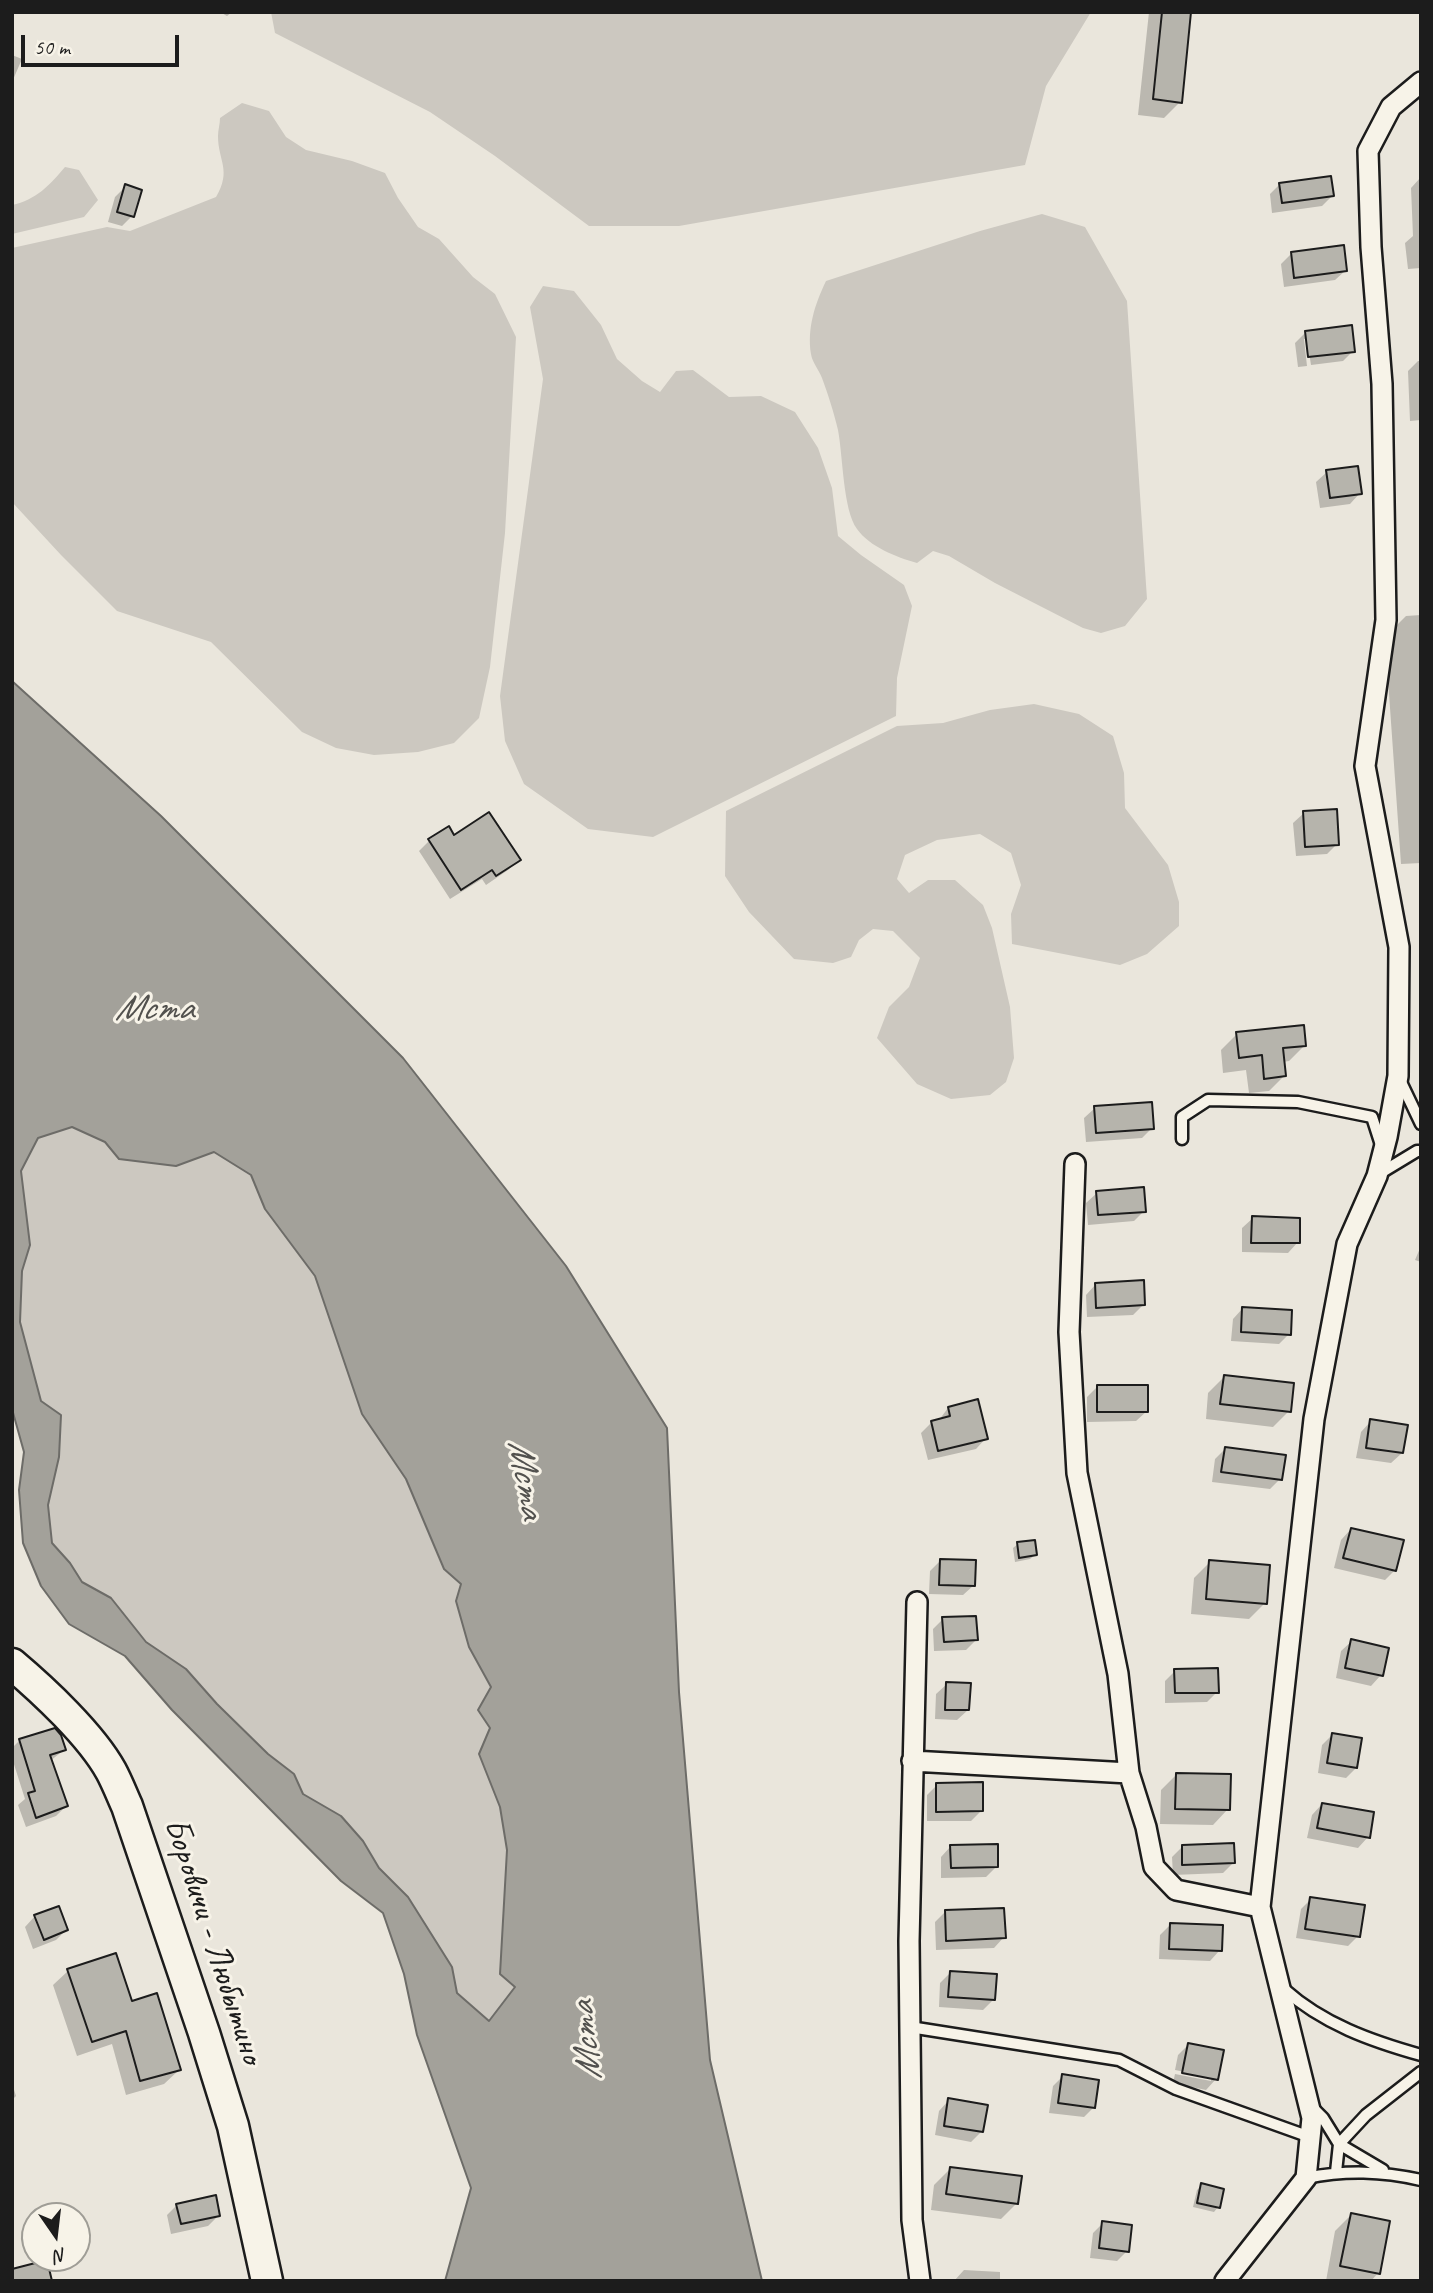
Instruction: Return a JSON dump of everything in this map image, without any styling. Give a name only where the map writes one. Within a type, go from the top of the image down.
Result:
[{"type":"main road","name":"Боровичи - Любытино","points":[[12,1664],[82,1732],[110,1770],[127,1806],[233,2126],[267,2281]]},
{"type":"street","points":[[1225,2281],[1306,2178],[1312,2118],[1260,1907],[1314,1419],[1347,1244],[1377,1176],[1398,1076],[1399,947],[1365,766],[1385,620],[1382,384],[1371,247],[1368,151],[1391,107],[1421,82]]},
{"type":"street","points":[[1075,1164],[1069,1332],[1077,1473],[1118,1674],[1129,1773],[1146,1827],[1154,1867],[1168,1882],[1176,1890],[1260,1907]]},
{"type":"street","points":[[916,1602],[909,1941],[912,2220],[920,2281]]},
{"type":"street","points":[[912,1761],[1129,1773]]},
{"type":"lane","points":[[1398,1076],[1421,1124]]},
{"type":"lane","points":[[1182,1139],[1182,1117],[1208,1100],[1298,1102],[1372,1117],[1383,1152]]},
{"type":"lane","points":[[1377,1176],[1421,1151]]},
{"type":"lane","points":[[1277,1983],[1300,2003],[1342,2028],[1379,2044],[1421,2055]]},
{"type":"lane","points":[[910,2027],[1119,2060],[1176,2089],[1310,2137]]},
{"type":"lane","points":[[1336,2172],[1339,2144],[1366,2115],[1421,2072]]},
{"type":"lane","points":[[1309,2104],[1339,2144],[1390,2174]]},
{"type":"lane","points":[[1306,2178],[1336,2172],[1370,2171],[1421,2179]]},
{"type":"shaded area","points":[[271,12],[1091,12],[1046,86],[1025,165],[679,226],[589,226],[495,156],[430,112],[275,33]]},
{"type":"shaded area","points":[[242,103],[269,111],[286,137],[306,150],[352,161],[385,173],[418,227],[439,239],[473,277],[495,294],[516,337],[505,533],[490,667],[479,718],[454,743],[418,752],[374,755],[336,748],[302,732],[211,642],[117,611],[12,502],[12,248],[107,227],[130,231],[216,197],[224,172],[218,134],[220,118]]},
{"type":"shaded area","points":[[65,167],[79,170],[98,200],[84,217],[12,234],[12,205],[42,191]]},
{"type":"shaded area","points":[[1042,214],[1085,227],[1127,301],[1147,599],[1125,626],[1101,633],[1083,628],[949,556],[933,551],[917,563],[884,550],[862,535],[852,520],[849,509],[833,410],[811,354],[813,316],[826,281],[980,231]]},
{"type":"shaded area","points":[[543,286],[574,291],[601,325],[617,359],[642,381],[660,392],[676,371],[693,370],[729,397],[761,396],[795,412],[818,448],[832,488],[838,536],[904,585],[912,606],[897,678],[896,716],[653,837],[588,829],[524,784],[505,741],[500,696],[543,379],[530,307]]},
{"type":"shaded area","points":[[1034,704],[1079,714],[1113,736],[1124,773],[1125,808],[1168,865],[1179,902],[1179,926],[1147,954],[1120,965],[1012,944],[1011,914],[1021,885],[1011,853],[980,834],[937,840],[905,855],[897,879],[909,893],[928,880],[955,880],[983,905],[992,928],[1010,1007],[1014,1058],[1006,1082],[990,1095],[951,1099],[917,1084],[877,1038],[889,1007],[909,987],[920,958],[893,931],[873,929],[859,940],[851,957],[833,963],[794,959],[749,912],[725,876],[726,811],[897,726],[943,723],[990,710]]},
{"type":"shaded area","points":[[72,1127],[105,1142],[120,1159],[176,1166],[214,1152],[251,1175],[265,1209],[315,1276],[362,1414],[406,1479],[443,1569],[461,1584],[456,1601],[469,1647],[491,1687],[478,1710],[490,1728],[479,1754],[500,1807],[507,1850],[506,1898],[515,1987],[489,2022],[456,1993],[452,1967],[408,1897],[379,1868],[363,1841],[341,1816],[303,1794],[294,1774],[268,1754],[186,1669],[146,1642],[111,1598],[82,1582],[52,1543],[48,1505],[59,1457],[20,1322],[22,1271],[30,1245],[21,1171],[38,1138]]},
{"type":"water","name":"Мста","points":[[12,681],[161,816],[403,1058],[566,1266],[667,1428],[679,1692],[710,2060],[762,2281],[445,2281],[471,2188],[417,2035],[404,1974],[383,1913],[341,1881],[172,1710],[125,1656],[69,1624],[41,1586],[23,1543],[19,1490],[24,1452],[12,1409]],"holes":[[[72,1127],[105,1142],[119,1159],[176,1166],[214,1152],[251,1175],[265,1209],[315,1276],[362,1414],[406,1479],[444,1569],[461,1584],[456,1601],[469,1647],[491,1687],[478,1710],[490,1728],[479,1754],[500,1807],[507,1850],[500,1974],[515,1987],[489,2021],[457,1993],[452,1967],[408,1897],[379,1868],[363,1841],[341,1816],[303,1794],[294,1774],[268,1754],[186,1669],[146,1642],[111,1598],[82,1582],[52,1543],[48,1505],[59,1457],[61,1415],[41,1401],[20,1322],[22,1271],[30,1245],[21,1171],[38,1138]]]},
{"type":"building","points":[[1162,12],[1191,12],[1182,103],[1153,99]]},
{"type":"building","points":[[1331,176],[1334,196],[1282,203],[1279,183]]},
{"type":"building","points":[[125,184],[142,190],[134,217],[117,212]]},
{"type":"building","points":[[1344,245],[1347,271],[1294,278],[1291,252]]},
{"type":"building","points":[[1352,325],[1355,352],[1308,357],[1305,331]]},
{"type":"building","points":[[1358,466],[1362,494],[1330,498],[1326,470]]},
{"type":"building","points":[[1337,809],[1339,845],[1305,847],[1303,811]]},
{"type":"building","points":[[489,812],[521,860],[496,876],[492,870],[461,890],[428,839],[449,826],[454,835]]},
{"type":"building","points":[[1304,1025],[1306,1046],[1283,1048],[1286,1076],[1264,1079],[1262,1055],[1239,1058],[1236,1032]]},
{"type":"building","points":[[1152,1102],[1154,1129],[1096,1133],[1094,1106]]},
{"type":"building","points":[[1144,1187],[1146,1212],[1098,1215],[1096,1191]]},
{"type":"building","points":[[1252,1216],[1300,1218],[1300,1243],[1251,1243]]},
{"type":"building","points":[[1144,1280],[1145,1305],[1096,1308],[1095,1283]]},
{"type":"building","points":[[1242,1307],[1292,1310],[1291,1335],[1241,1332]]},
{"type":"building","points":[[1224,1375],[1294,1383],[1291,1412],[1220,1404]]},
{"type":"building","points":[[1097,1385],[1148,1385],[1148,1412],[1097,1412]]},
{"type":"building","points":[[978,1399],[988,1439],[938,1451],[931,1421],[950,1416],[948,1407]]},
{"type":"building","points":[[1370,1419],[1408,1425],[1403,1453],[1366,1448]]},
{"type":"building","points":[[1225,1447],[1286,1455],[1282,1480],[1221,1472]]},
{"type":"building","points":[[1351,1528],[1404,1540],[1396,1571],[1343,1558]]},
{"type":"building","points":[[1035,1540],[1037,1555],[1019,1558],[1017,1542]]},
{"type":"building","points":[[940,1559],[976,1560],[975,1586],[939,1585]]},
{"type":"building","points":[[1209,1560],[1270,1565],[1267,1604],[1206,1599]]},
{"type":"building","points":[[976,1616],[978,1640],[944,1642],[942,1617]]},
{"type":"building","points":[[1351,1639],[1389,1648],[1383,1676],[1345,1668]]},
{"type":"building","points":[[1218,1668],[1219,1693],[1175,1693],[1174,1669]]},
{"type":"building","points":[[946,1682],[971,1683],[969,1710],[945,1710]]},
{"type":"building","points":[[55,1728],[61,1735],[66,1750],[50,1755],[68,1806],[36,1818],[28,1793],[35,1791],[19,1739]]},
{"type":"building","points":[[1332,1733],[1362,1738],[1357,1768],[1327,1763]]},
{"type":"building","points":[[1176,1773],[1231,1774],[1230,1810],[1175,1809]]},
{"type":"building","points":[[983,1782],[983,1811],[936,1812],[936,1783]]},
{"type":"building","points":[[1322,1803],[1374,1812],[1370,1838],[1317,1828]]},
{"type":"building","points":[[1234,1843],[1235,1863],[1182,1865],[1182,1845]]},
{"type":"building","points":[[998,1844],[998,1867],[951,1868],[950,1845]]},
{"type":"building","points":[[1310,1897],[1365,1905],[1360,1937],[1305,1929]]},
{"type":"building","points":[[59,1906],[68,1930],[44,1940],[34,1915]]},
{"type":"building","points":[[1004,1908],[1006,1938],[946,1941],[945,1910]]},
{"type":"building","points":[[1170,1923],[1223,1925],[1222,1951],[1169,1949]]},
{"type":"building","points":[[116,1953],[132,2001],[157,1993],[181,2070],[140,2081],[126,2031],[92,2042],[67,1969]]},
{"type":"building","points":[[950,1971],[997,1974],[995,2000],[948,1997]]},
{"type":"building","points":[[1188,2043],[1224,2050],[1218,2080],[1182,2073]]},
{"type":"building","points":[[1062,2074],[1099,2080],[1095,2108],[1058,2103]]},
{"type":"building","points":[[948,2098],[988,2105],[983,2132],[944,2126]]},
{"type":"building","points":[[950,2167],[1022,2176],[1018,2204],[946,2194]]},
{"type":"building","points":[[1201,2183],[1224,2189],[1220,2208],[1197,2203]]},
{"type":"building","points":[[216,2195],[220,2216],[181,2224],[176,2204]]},
{"type":"building","points":[[1351,2213],[1390,2221],[1380,2274],[1340,2266]]},
{"type":"building","points":[[1102,2221],[1132,2225],[1129,2252],[1099,2248]]},
{"type":"building","points":[[21,2267],[21,2272],[50,2272],[52,2281],[12,2281],[12,2269]]}]
